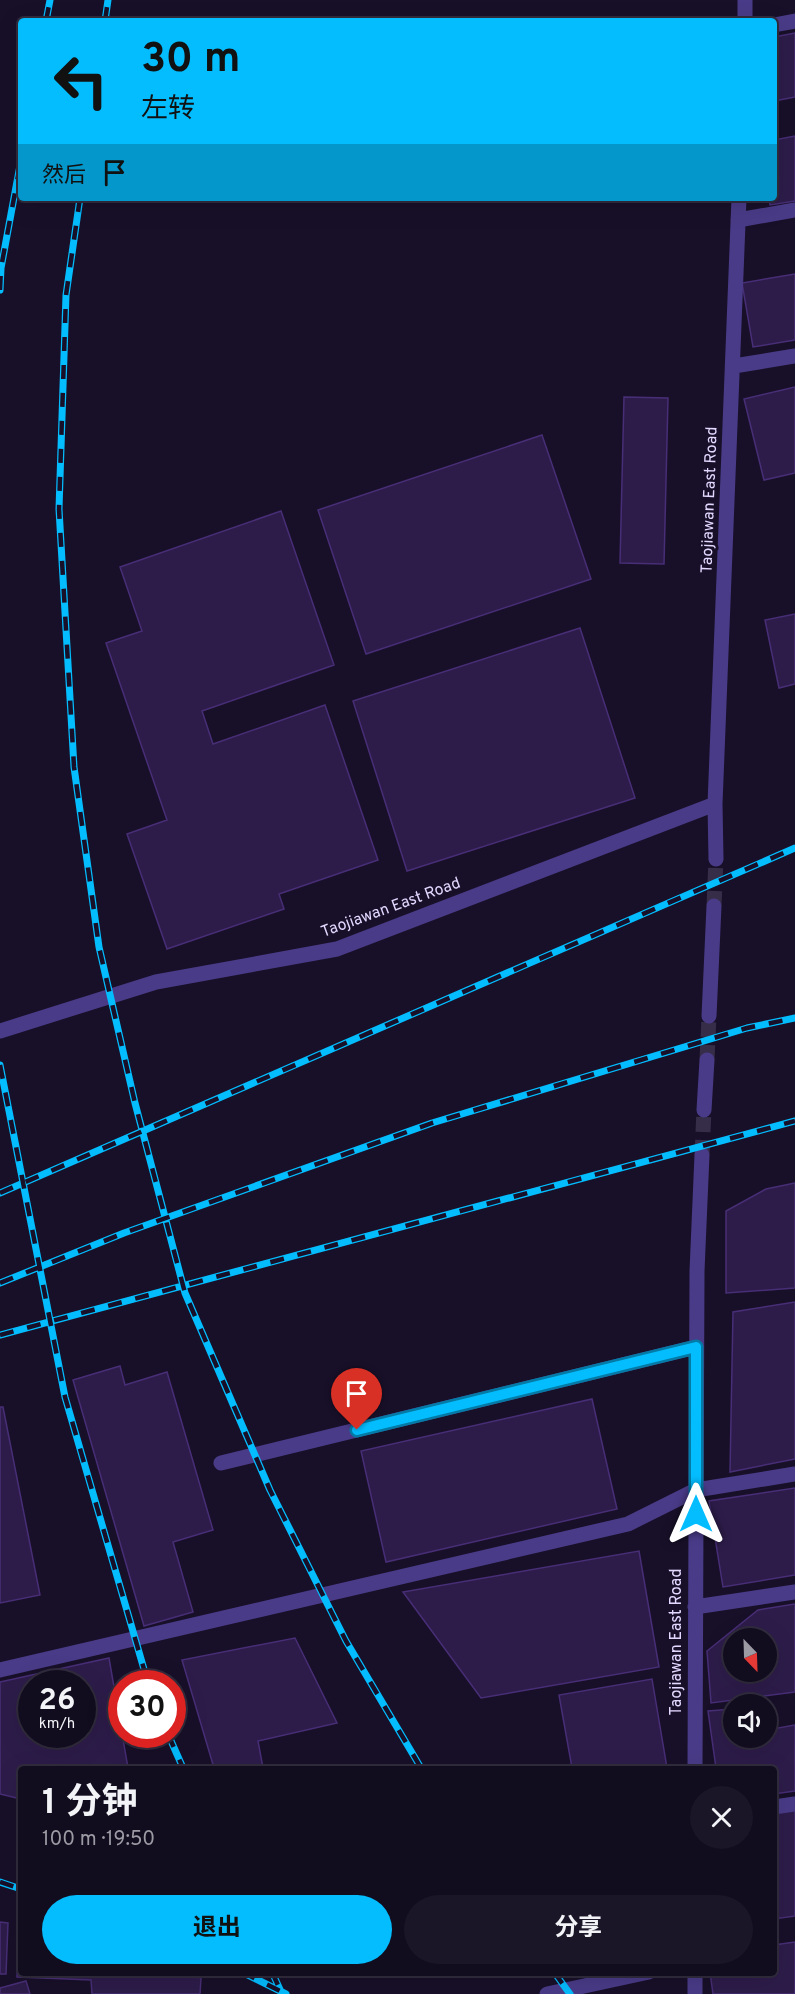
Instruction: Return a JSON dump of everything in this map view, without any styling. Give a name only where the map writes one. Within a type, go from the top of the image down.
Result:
[{"type":"street","points":[[745,0],[745,18]]},
{"type":"street","points":[[777,24],[795,21]]},
{"type":"street","name":"Taojiawan East Road","points":[[716,859],[715,804],[739,201]]},
{"type":"street","points":[[738,220],[795,210]]},
{"type":"street","points":[[734,366],[795,356]]},
{"type":"street","name":"Taojiawan East Road","points":[[0,1031],[156,982],[337,950],[715,804]]},
{"type":"street","points":[[709,1016],[714,906]]},
{"type":"street","points":[[704,1110],[707,1060]]},
{"type":"street","name":"Taojiawan East Road","points":[[695,1766],[696,1347],[702,1155]]},
{"type":"street","points":[[221,1463],[696,1347]]},
{"type":"street","points":[[0,1671],[628,1524],[696,1491],[795,1474]]},
{"type":"street","points":[[695,1607],[795,1592]]},
{"type":"street","points":[[777,1807],[795,1804]]},
{"type":"street","points":[[547,1994],[630,1976]]},
{"type":"street","points":[[695,1976],[695,1994]]},
{"type":"building","points":[[795,33],[795,97],[777,100],[777,36]]},
{"type":"building","points":[[795,136],[795,201],[770,205],[769,201],[777,201],[777,139]]},
{"type":"building","points":[[795,274],[795,340],[753,347],[742,283]]},
{"type":"building","points":[[795,387],[795,473],[764,480],[744,399]]},
{"type":"building","points":[[624,397],[668,398],[664,564],[620,563]]},
{"type":"building","points":[[542,435],[591,579],[366,654],[318,510]]},
{"type":"building","points":[[281,511],[334,665],[202,711],[213,744],[325,705],[378,860],[279,894],[284,909],[167,949],[127,834],[167,820],[106,643],[142,631],[120,567]]},
{"type":"building","points":[[795,614],[795,684],[779,688],[765,620]]},
{"type":"building","points":[[580,628],[635,798],[407,871],[353,701]]},
{"type":"building","points":[[795,1183],[795,1288],[726,1293],[726,1211],[766,1189]]},
{"type":"building","points":[[795,1302],[795,1459],[730,1472],[733,1312]]},
{"type":"building","points":[[120,1366],[125,1385],[167,1372],[213,1530],[173,1542],[193,1612],[144,1626],[73,1380]]},
{"type":"building","points":[[592,1399],[617,1509],[386,1562],[361,1451]]},
{"type":"building","points":[[0,1407],[3,1407],[40,1595],[0,1603]]},
{"type":"building","points":[[795,1488],[795,1575],[723,1587],[709,1501]]},
{"type":"building","points":[[639,1551],[659,1667],[481,1698],[403,1592]]},
{"type":"building","points":[[795,1604],[795,1692],[777,1694],[723,1694],[723,1701],[711,1703],[707,1651],[723,1638],[723,1682],[777,1682],[777,1628],[736,1628],[758,1610]]},
{"type":"building","points":[[295,1638],[337,1723],[258,1741],[263,1766],[213,1766],[182,1660]]},
{"type":"building","points":[[109,1658],[111,1670],[108,1670],[108,1748],[125,1748],[128,1766],[18,1766],[18,1798],[0,1794],[0,1682],[18,1678],[18,1748],[96,1748],[96,1670],[54,1670]]},
{"type":"building","points":[[652,1679],[667,1766],[572,1766],[559,1695]]},
{"type":"building","points":[[723,1710],[723,1748],[777,1748],[777,1728],[795,1725],[795,1791],[777,1794],[777,1766],[716,1766],[708,1711]]},
{"type":"building","points":[[795,1810],[795,1916],[777,1919],[777,1813]]},
{"type":"building","points":[[0,1922],[8,1923],[6,1974],[0,1974]]},
{"type":"building","points":[[795,1942],[795,1994],[713,1994],[711,1976],[777,1976],[777,1945]]},
{"type":"building","points":[[18,1954],[18,1976],[196,1976],[201,1978],[200,1994],[92,1994],[91,1980],[17,1977]]},
{"type":"building","points":[[26,1981],[30,1994],[0,1994],[0,1988]]},
{"type":"tunnel","points":[[714,906],[716,859]]},
{"type":"tunnel","points":[[707,1060],[709,1016]]},
{"type":"tunnel","points":[[702,1155],[704,1110]]},
{"type":"railway","points":[[47,18],[50,0]]},
{"type":"railway","points":[[105,18],[108,0]]},
{"type":"railway","points":[[0,290],[1,268],[18,176]]},
{"type":"railway","points":[[80,201],[66,295],[59,509],[74,767],[99,947],[135,1103],[185,1293],[270,1490],[346,1641],[420,1766]]},
{"type":"railway","points":[[0,1193],[795,848]]},
{"type":"railway","points":[[0,1283],[124,1233],[432,1123],[747,1028],[795,1018]]},
{"type":"railway","points":[[0,1065],[65,1397],[144,1670]]},
{"type":"railway","points":[[0,1335],[795,1121]]},
{"type":"railway","points":[[174,1748],[182,1766]]},
{"type":"railway","points":[[0,1882],[18,1888]]},
{"type":"railway","points":[[250,1976],[286,1994]]},
{"type":"railway","points":[[274,1976],[282,1994]]},
{"type":"railway","points":[[557,1976],[570,1994]]},
{"type":"route","points":[[357,1430],[696,1347],[696,1514]]}]
